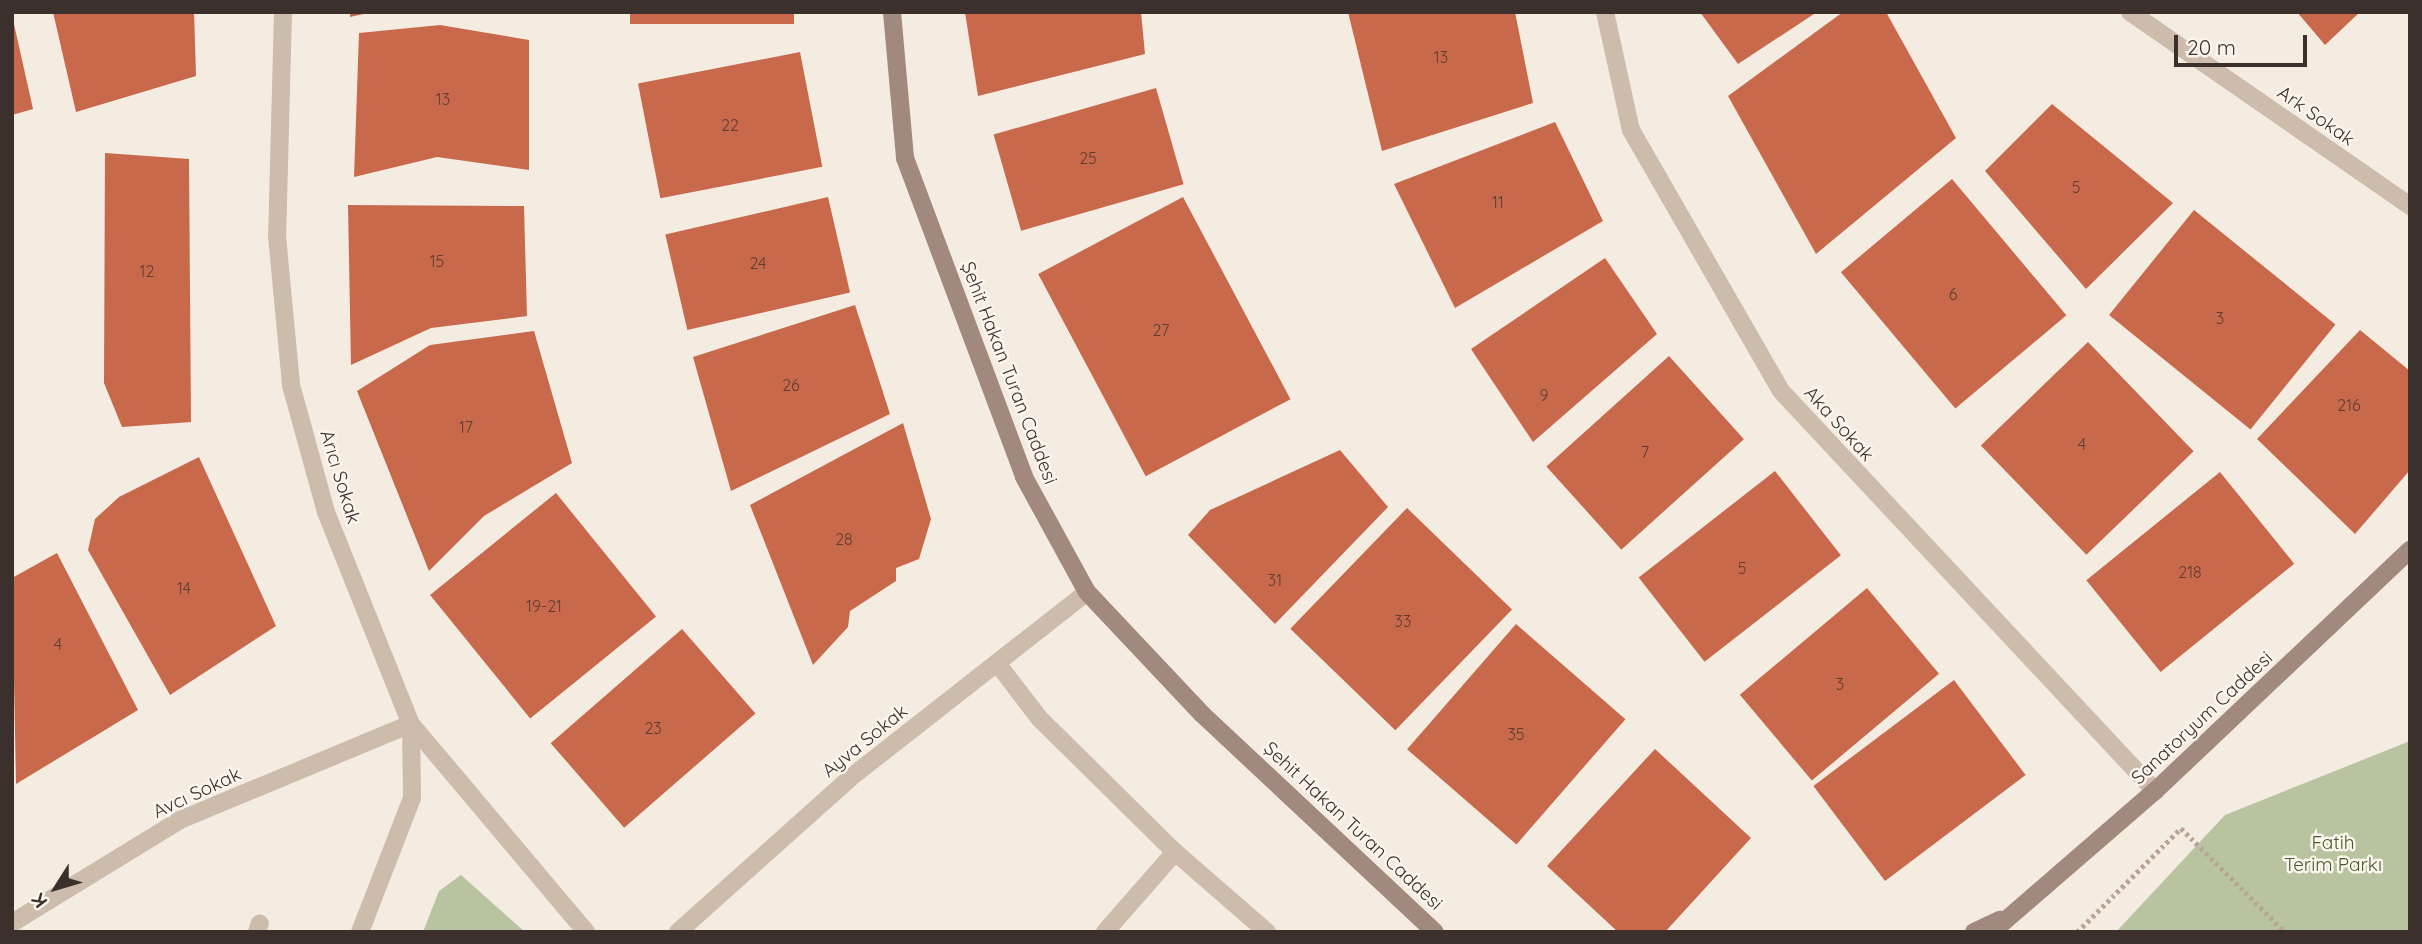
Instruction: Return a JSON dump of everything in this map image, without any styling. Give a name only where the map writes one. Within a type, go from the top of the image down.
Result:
[{"type":"main road","name":"Şehit Hakan Turan Caddesi","points":[[892,12],[905,158],[1024,477],[1087,592],[1202,714],[1435,932]]},
{"type":"main road","name":"Sanatoryum Caddesi","points":[[1992,932],[2020,912],[2155,791],[2410,550]]},
{"type":"main road","name":"Sanatoryum Caddesi","points":[[2005,932],[2020,912]]},
{"type":"main road","points":[[1974,932],[2020,912]]},
{"type":"street","name":"Arıcı Sokak","points":[[283,12],[277,236],[291,385],[326,512],[411,724],[412,798],[360,932]]},
{"type":"street","name":"Aka Sokak","points":[[1605,12],[1631,130],[1781,391],[2155,791]]},
{"type":"street","name":"Ark Sokak","points":[[2130,12],[2410,206]]},
{"type":"street","name":"Ayva Sokak","points":[[678,932],[850,778],[1087,592]]},
{"type":"street","points":[[997,663],[1039,718],[1175,852],[1267,932]]},
{"type":"street","name":"Avcı Sokak","points":[[12,923],[180,820],[411,724]]},
{"type":"street","points":[[411,724],[586,932]]},
{"type":"street","points":[[1105,932],[1175,852]]},
{"type":"path","points":[[2077,932],[2181,828],[2285,932]]},
{"type":"green space","name":"Fatih Terim Parkı","points":[[2410,741],[2410,932],[2116,932],[2225,815]]},
{"type":"green space","points":[[461,875],[525,932],[423,932],[439,891]]},
{"type":"building","points":[[53,12],[194,12],[196,76],[76,112]]},
{"type":"building","points":[[350,12],[368,12],[368,13],[350,17]]},
{"type":"building","points":[[630,12],[794,12],[794,24],[630,24]]},
{"type":"building","points":[[965,12],[1141,12],[1145,54],[978,96]]},
{"type":"building","points":[[1348,12],[1515,12],[1533,103],[1382,151]]},
{"type":"building","points":[[1700,12],[1817,12],[1738,64]]},
{"type":"building","points":[[1843,12],[1886,12],[1956,138],[1816,254],[1728,96]]},
{"type":"building","points":[[2297,12],[2360,12],[2325,45]]},
{"type":"building","points":[[12,15],[33,109],[12,115]]},
{"type":"building","points":[[440,25],[529,40],[529,170],[437,157],[354,177],[359,33]]},
{"type":"building","points":[[800,52],[822,167],[660,198],[638,83]]},
{"type":"building","points":[[1156,88],[1184,184],[1021,231],[994,135]]},
{"type":"building","points":[[2052,104],[2173,203],[2086,289],[1985,171]]},
{"type":"building","points":[[1555,122],[1603,221],[1455,308],[1394,184]]},
{"type":"building","points":[[105,153],[189,159],[191,422],[122,427],[104,383]]},
{"type":"building","points":[[1952,179],[2066,315],[1955,409],[1841,272]]},
{"type":"building","points":[[828,197],[850,292],[687,330],[665,235]]},
{"type":"building","points":[[1183,197],[1291,399],[1146,476],[1038,274]]},
{"type":"building","points":[[348,205],[524,206],[527,316],[431,328],[351,365]]},
{"type":"building","points":[[2194,210],[2335,325],[2250,429],[2109,315]]},
{"type":"building","points":[[1605,258],[1657,334],[1533,442],[1471,349]]},
{"type":"building","points":[[855,305],[890,414],[731,491],[693,357]]},
{"type":"building","points":[[2360,330],[2410,371],[2410,470],[2355,534],[2257,439]]},
{"type":"building","points":[[534,331],[572,463],[484,516],[429,571],[357,391],[430,345]]},
{"type":"building","points":[[2088,342],[2194,451],[2086,555],[1981,446]]},
{"type":"building","points":[[1669,356],[1744,439],[1621,550],[1546,466]]},
{"type":"building","points":[[903,423],[931,519],[919,559],[896,568],[896,581],[850,611],[848,627],[813,665],[750,505]]},
{"type":"building","points":[[1340,450],[1388,507],[1275,624],[1188,535],[1210,510]]},
{"type":"building","points":[[199,457],[276,626],[170,695],[88,550],[95,519],[119,497]]},
{"type":"building","points":[[1775,471],[1841,555],[1705,662],[1639,578]]},
{"type":"building","points":[[2220,472],[2294,564],[2161,672],[2086,580]]},
{"type":"building","points":[[556,493],[656,617],[530,719],[430,595]]},
{"type":"building","points":[[1407,508],[1512,609],[1395,730],[1290,629]]},
{"type":"building","points":[[57,553],[138,710],[16,784],[12,578]]},
{"type":"building","points":[[1867,588],[1939,674],[1812,780],[1740,695]]},
{"type":"building","points":[[1516,624],[1625,719],[1517,844],[1407,749]]},
{"type":"building","points":[[682,629],[755,714],[624,828],[551,743]]},
{"type":"building","points":[[1954,680],[2026,775],[1885,881],[1813,786]]},
{"type":"building","points":[[1655,749],[1751,838],[1665,932],[1618,932],[1547,866]]}]
